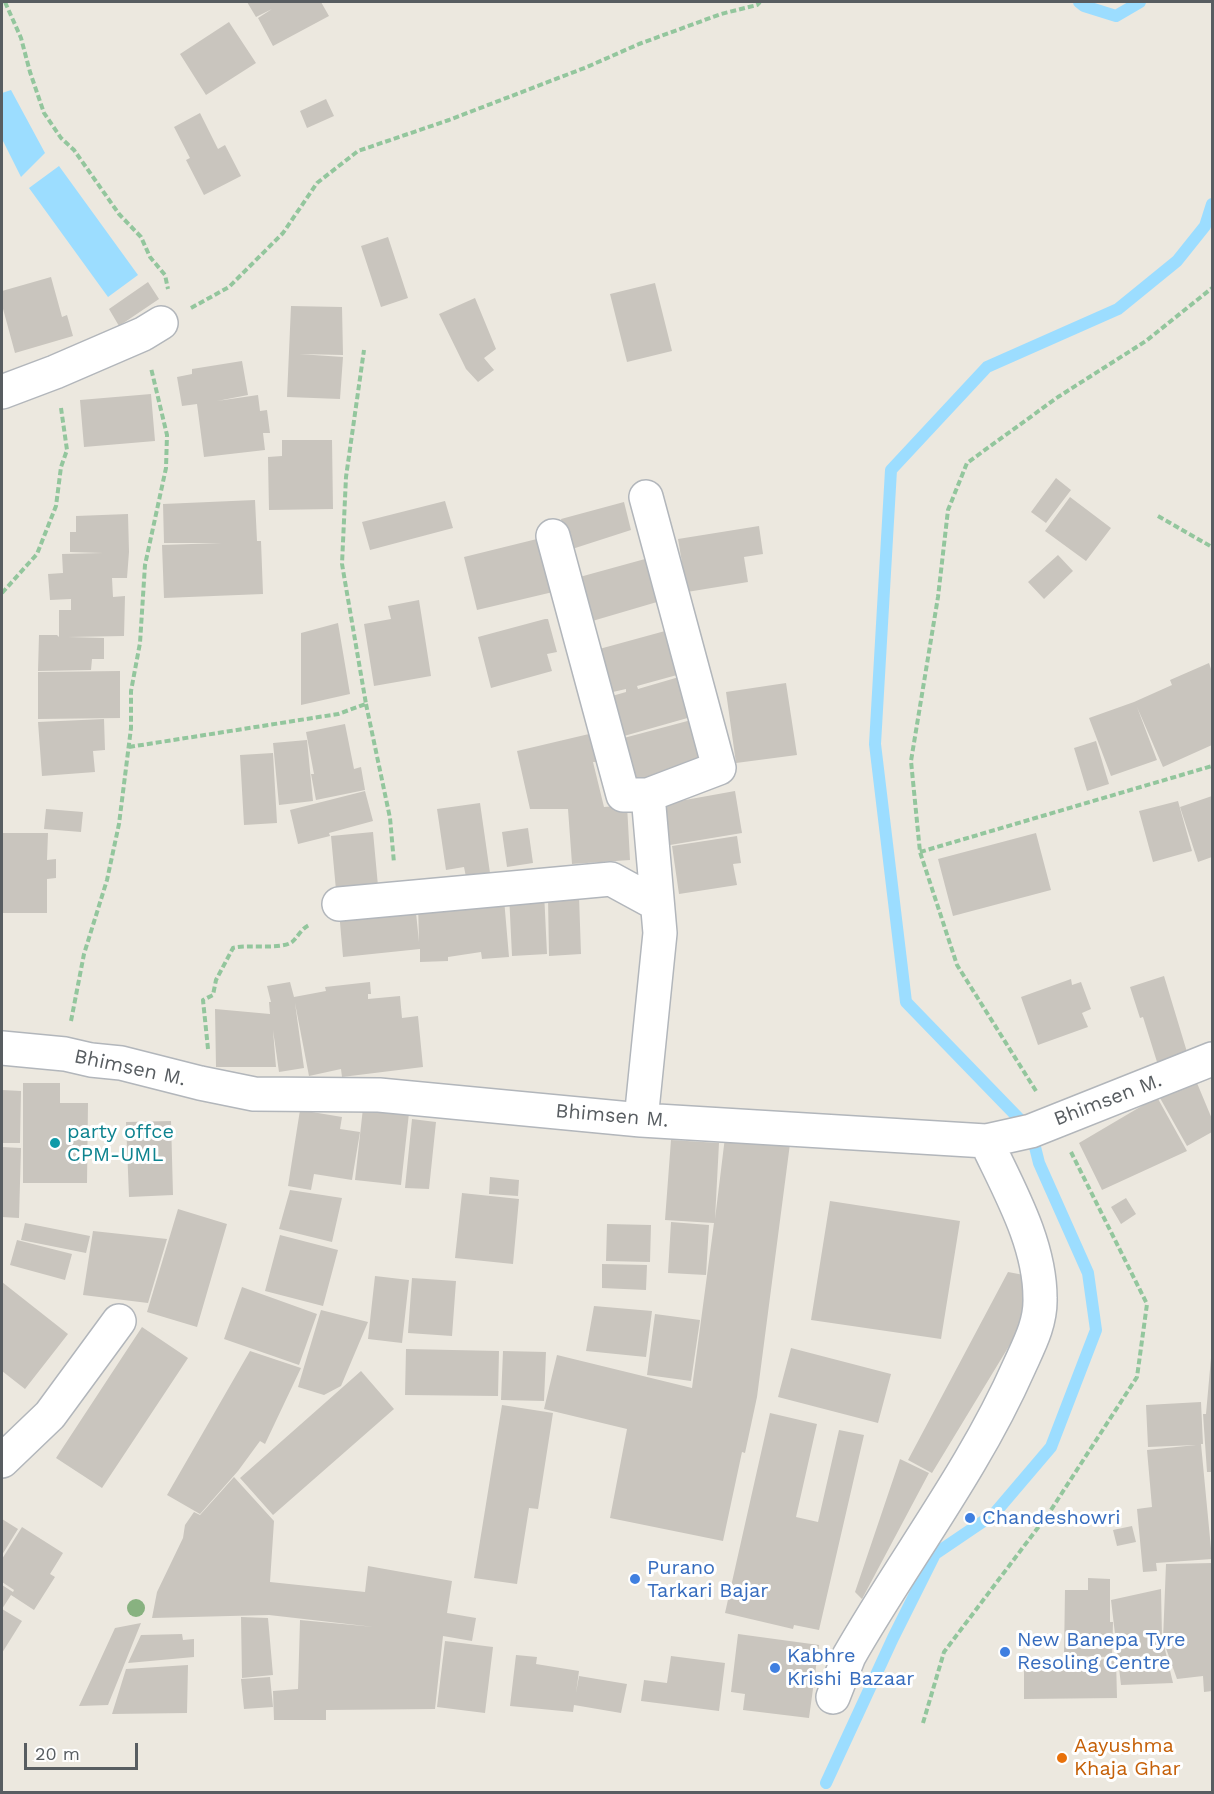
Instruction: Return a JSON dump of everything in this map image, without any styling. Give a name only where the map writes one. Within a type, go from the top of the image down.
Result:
[{"type":"street","points":[[2,392],[55,372],[152,329]]},
{"type":"street","points":[[553,536],[623,795],[648,795],[719,768],[645,497]]},
{"type":"street","points":[[641,1120],[660,933],[648,795]]},
{"type":"street","points":[[343,904],[611,879],[657,904]]},
{"type":"street","name":"Bhimsen M.","points":[[2,1048],[64,1054],[121,1063],[254,1094],[379,1095],[641,1120],[986,1141],[1031,1131],[1212,1059]]},
{"type":"street","points":[[833,1697],[853,1648],[1004,1400],[1036,1329],[1041,1301],[1038,1270],[1020,1215],[986,1141]]},
{"type":"street","points":[[2,1461],[50,1415],[119,1321]]},
{"type":"path","points":[[5,2],[21,38],[36,90],[49,122],[74,150],[119,214],[141,237],[150,256],[165,275],[171,308],[152,329]]},
{"type":"path","points":[[152,329],[230,287],[283,233],[317,183],[358,151],[449,120],[587,67],[639,44],[721,14],[757,5],[760,2]]},
{"type":"path","points":[[923,1723],[944,1652],[1049,1513],[1137,1377],[1147,1304],[1055,1120],[957,965],[920,852],[911,761],[938,597],[948,510],[967,463],[1058,397],[1146,341],[1212,288]]},
{"type":"path","points":[[64,1054],[84,954],[107,880],[119,824],[129,747],[131,691],[140,643],[145,565],[166,468],[167,435],[152,329]]},
{"type":"path","points":[[364,350],[346,477],[342,564],[366,704],[390,818],[396,898]]},
{"type":"path","points":[[2,593],[37,554],[56,506],[67,450],[55,372]]},
{"type":"path","points":[[1158,516],[1212,547]]},
{"type":"path","points":[[129,747],[338,714],[366,704]]},
{"type":"path","points":[[920,852],[1212,766]]},
{"type":"path","points":[[200,1083],[208,1050],[203,1000],[213,995],[216,980],[233,948],[243,945],[276,946],[292,942],[304,928],[343,904]]},
{"type":"water","points":[[11,90],[45,153],[21,177],[2,139],[2,93]]},
{"type":"water","points":[[59,166],[138,275],[108,297],[29,188]]},
{"type":"building","points":[[247,2],[321,2],[329,16],[273,46],[258,18],[272,9],[256,17]]},
{"type":"building","points":[[229,22],[256,63],[206,95],[180,54]]},
{"type":"building","points":[[326,99],[334,116],[307,128],[300,111]]},
{"type":"building","points":[[200,113],[218,149],[225,145],[241,176],[204,195],[186,160],[190,158],[174,127]]},
{"type":"building","points":[[388,237],[408,298],[381,307],[361,246]]},
{"type":"building","points":[[51,277],[62,317],[67,315],[73,336],[15,353],[2,305],[2,291]]},
{"type":"building","points":[[148,282],[159,299],[119,326],[109,309]]},
{"type":"building","points":[[655,283],[672,351],[627,362],[610,294]]},
{"type":"building","points":[[475,298],[496,349],[484,358],[494,370],[478,382],[466,369],[439,314]]},
{"type":"building","points":[[291,306],[342,307],[343,355],[299,354],[343,357],[340,399],[287,397]]},
{"type":"building","points":[[242,361],[248,395],[217,401],[258,395],[260,411],[267,410],[270,433],[263,433],[265,450],[204,457],[197,404],[182,406],[177,377],[192,374],[192,369]]},
{"type":"building","points":[[151,394],[155,441],[84,447],[80,400]]},
{"type":"building","points":[[282,440],[332,440],[333,509],[269,510],[268,457],[282,456]]},
{"type":"building","points":[[1056,478],[1071,490],[1046,523],[1031,512]]},
{"type":"building","points":[[1070,497],[1111,528],[1086,561],[1045,531]]},
{"type":"building","points":[[255,500],[257,541],[261,541],[263,594],[164,598],[162,545],[222,543],[164,543],[163,504]]},
{"type":"building","points":[[445,501],[453,528],[370,550],[362,522]]},
{"type":"building","points":[[624,502],[631,530],[569,550],[561,519]]},
{"type":"building","points":[[128,514],[127,578],[112,578],[113,597],[125,596],[124,636],[68,637],[104,638],[104,659],[92,659],[91,670],[38,671],[39,635],[59,637],[59,610],[71,610],[71,599],[50,600],[48,574],[63,573],[62,554],[103,553],[70,552],[70,532],[76,532],[76,516]]},
{"type":"building","points":[[759,526],[763,554],[744,557],[748,582],[687,592],[678,539]]},
{"type":"building","points":[[541,538],[553,592],[477,610],[464,557]]},
{"type":"building","points":[[1058,555],[1073,571],[1044,599],[1028,582]]},
{"type":"building","points":[[645,559],[657,602],[589,622],[576,578]]},
{"type":"building","points":[[419,600],[431,676],[374,686],[364,624],[391,619],[388,606]]},
{"type":"building","points":[[548,619],[557,652],[547,654],[552,671],[491,688],[478,637]]},
{"type":"building","points":[[338,623],[350,694],[301,705],[301,633]]},
{"type":"building","points":[[665,631],[677,675],[637,686],[638,689],[679,677],[691,717],[617,738],[605,698],[626,692],[626,689],[604,694],[592,651]]},
{"type":"building","points":[[1209,663],[1212,672],[1212,745],[1163,767],[1137,707],[1157,760],[1111,776],[1089,718],[1172,685],[1170,680]]},
{"type":"building","points":[[120,671],[120,718],[38,719],[38,672]]},
{"type":"building","points":[[786,683],[797,755],[736,763],[726,692]]},
{"type":"building","points":[[104,719],[105,750],[93,751],[95,772],[42,776],[38,722]]},
{"type":"building","points":[[695,719],[707,765],[630,785],[620,739]]},
{"type":"building","points":[[345,724],[354,769],[361,767],[365,790],[316,800],[311,774],[314,774],[306,732]]},
{"type":"building","points":[[589,734],[604,807],[627,805],[630,860],[572,864],[568,809],[530,809],[517,751]]},
{"type":"building","points":[[307,740],[313,801],[279,805],[273,743]]},
{"type":"building","points":[[1096,741],[1109,784],[1087,791],[1074,748]]},
{"type":"building","points":[[273,753],[277,823],[244,825],[240,755]]},
{"type":"building","points":[[365,791],[373,821],[298,844],[290,810]]},
{"type":"building","points":[[735,791],[742,833],[670,845],[663,804]]},
{"type":"building","points":[[1212,796],[1212,857],[1198,862],[1180,807]]},
{"type":"building","points":[[1178,801],[1192,851],[1153,862],[1139,811]]},
{"type":"building","points":[[480,803],[490,873],[466,877],[464,867],[446,870],[437,809]]},
{"type":"building","points":[[46,809],[83,812],[81,832],[44,829]]},
{"type":"building","points":[[528,828],[533,863],[507,867],[502,832]]},
{"type":"building","points":[[373,832],[378,886],[336,890],[331,836]]},
{"type":"building","points":[[2,833],[48,833],[47,860],[56,859],[56,878],[47,879],[47,913],[2,913]]},
{"type":"building","points":[[1036,833],[1051,890],[953,916],[938,859]]},
{"type":"building","points":[[737,836],[741,863],[733,864],[737,885],[679,894],[672,846]]},
{"type":"building","points":[[544,892],[547,954],[512,956],[509,894]]},
{"type":"building","points":[[579,896],[581,954],[549,956],[548,897]]},
{"type":"building","points":[[504,899],[509,957],[482,959],[481,952],[448,957],[448,961],[420,962],[420,949],[343,957],[339,911],[415,903],[419,942],[418,902]]},
{"type":"building","points":[[1164,976],[1187,1052],[1157,1062],[1143,1017],[1140,1018],[1130,987]]},
{"type":"building","points":[[1071,979],[1072,985],[1081,982],[1091,1009],[1082,1013],[1088,1027],[1038,1045],[1021,997]]},
{"type":"building","points":[[290,982],[294,997],[326,991],[325,987],[370,982],[371,994],[368,994],[368,999],[400,996],[402,1018],[418,1016],[423,1067],[342,1077],[341,1069],[309,1076],[295,1003],[304,1068],[279,1072],[273,1030],[276,1067],[216,1067],[215,1009],[270,1014],[269,1002],[271,1002],[267,986]]},
{"type":"building","name":"party offce CPM-UML","points":[[23,1083],[60,1083],[60,1103],[88,1103],[87,1183],[23,1183]]},
{"type":"building","points":[[1197,1083],[1212,1119],[1212,1132],[1187,1146],[1160,1098]]},
{"type":"building","points":[[2,1090],[21,1091],[20,1143],[2,1143]]},
{"type":"building","points":[[1157,1097],[1187,1151],[1102,1190],[1079,1143]]},
{"type":"building","points":[[363,1108],[409,1113],[401,1185],[355,1180]]},
{"type":"building","points":[[300,1110],[342,1117],[340,1129],[360,1132],[352,1180],[314,1174],[311,1190],[288,1186]]},
{"type":"building","points":[[412,1119],[436,1122],[429,1189],[405,1188]]},
{"type":"building","points":[[171,1121],[173,1195],[129,1197],[126,1122]]},
{"type":"building","points":[[726,1129],[791,1136],[757,1397],[745,1453],[742,1452],[723,1541],[610,1518],[627,1429],[544,1409],[557,1355],[692,1388],[714,1223],[665,1220],[671,1140],[719,1143],[715,1219]]},
{"type":"building","points":[[2,1147],[21,1148],[19,1218],[2,1217]]},
{"type":"building","points":[[490,1177],[519,1180],[518,1196],[489,1194]]},
{"type":"building","points":[[290,1190],[342,1198],[332,1242],[279,1229]]},
{"type":"building","points":[[462,1193],[519,1199],[513,1264],[455,1258]]},
{"type":"building","points":[[1126,1198],[1136,1214],[1121,1224],[1111,1207]]},
{"type":"building","points":[[830,1201],[960,1221],[941,1339],[811,1320]]},
{"type":"building","points":[[178,1209],[227,1224],[197,1327],[147,1312]]},
{"type":"building","points":[[671,1222],[709,1225],[706,1275],[668,1273]]},
{"type":"building","points":[[25,1223],[90,1236],[86,1253],[21,1240]]},
{"type":"building","points":[[607,1224],[651,1225],[650,1262],[606,1261]]},
{"type":"building","points":[[93,1231],[167,1239],[148,1303],[83,1295]]},
{"type":"building","points":[[280,1235],[338,1250],[323,1306],[265,1291]]},
{"type":"building","points":[[17,1240],[72,1254],[65,1280],[10,1265]]},
{"type":"building","points":[[602,1264],[647,1265],[646,1290],[602,1288]]},
{"type":"building","points":[[1008,1272],[1024,1275],[1023,1323],[932,1473],[908,1460]]},
{"type":"building","points":[[375,1276],[409,1280],[402,1343],[368,1339]]},
{"type":"building","points":[[412,1278],[456,1281],[452,1336],[408,1333]]},
{"type":"building","points":[[2,1282],[68,1334],[25,1389],[2,1371]]},
{"type":"building","points":[[242,1287],[317,1314],[299,1365],[224,1339]]},
{"type":"building","points":[[594,1306],[652,1311],[646,1357],[586,1351]]},
{"type":"building","points":[[321,1310],[368,1322],[341,1386],[324,1395],[298,1387]]},
{"type":"building","points":[[655,1314],[700,1320],[691,1381],[647,1375]]},
{"type":"building","points":[[142,1327],[188,1358],[102,1488],[56,1458]]},
{"type":"building","points":[[791,1348],[891,1374],[878,1423],[778,1397]]},
{"type":"building","points":[[406,1349],[499,1351],[498,1396],[405,1395]]},
{"type":"building","points":[[250,1351],[301,1368],[265,1444],[260,1441],[238,1471],[200,1514],[167,1495]]},
{"type":"building","points":[[503,1351],[546,1352],[544,1401],[501,1400]]},
{"type":"building","points":[[1211,1358],[1212,1472],[1207,1472],[1203,1414],[1206,1414]]},
{"type":"building","points":[[361,1371],[394,1409],[273,1515],[240,1478]]},
{"type":"building","points":[[1201,1402],[1203,1444],[1201,1444],[1212,1559],[1156,1563],[1157,1571],[1143,1572],[1137,1509],[1152,1507],[1147,1450],[1196,1445],[1148,1447],[1146,1405]]},
{"type":"building","points":[[502,1405],[553,1413],[538,1509],[529,1508],[517,1584],[474,1578]]},
{"type":"building","points":[[770,1413],[817,1424],[796,1517],[818,1522],[839,1430],[864,1435],[819,1630],[794,1625],[793,1629],[725,1613]]},
{"type":"building","points":[[900,1459],[929,1473],[862,1599],[855,1592]]},
{"type":"building","points":[[234,1477],[274,1521],[270,1582],[365,1592],[368,1566],[452,1581],[447,1613],[476,1618],[472,1641],[443,1636],[435,1709],[326,1710],[326,1720],[274,1720],[273,1691],[298,1689],[300,1620],[374,1627],[269,1615],[152,1618],[157,1592],[183,1538],[185,1525],[194,1512],[200,1515]]},
{"type":"building","points":[[2,1519],[18,1529],[2,1555]]},
{"type":"building","points":[[1132,1526],[1136,1542],[1117,1546],[1113,1530]]},
{"type":"building","points":[[22,1527],[63,1553],[50,1574],[55,1577],[34,1610],[11,1595],[2,1609],[2,1585],[13,1592],[14,1590],[2,1582],[2,1559]]},
{"type":"building","points":[[1212,1563],[1212,1691],[1204,1692],[1203,1676],[1177,1679],[1163,1640],[1166,1564]]},
{"type":"building","points":[[1088,1578],[1110,1579],[1110,1622],[1113,1622],[1112,1657],[1064,1656],[1065,1590],[1088,1590]]},
{"type":"building","points":[[1161,1589],[1162,1637],[1173,1683],[1121,1685],[1111,1600]]},
{"type":"building","points":[[2,1609],[22,1621],[2,1653]]},
{"type":"building","points":[[241,1617],[268,1618],[273,1675],[242,1678]]},
{"type":"building","points":[[141,1623],[108,1705],[79,1706],[115,1628]]},
{"type":"building","points":[[182,1634],[183,1640],[194,1639],[194,1657],[128,1663],[141,1635]]},
{"type":"building","name":"Kabhre Krishi Bazaar","points":[[738,1634],[819,1645],[809,1718],[743,1710],[745,1694],[731,1692]]},
{"type":"building","points":[[445,1641],[493,1647],[485,1713],[437,1707]]},
{"type":"building","points":[[516,1655],[537,1657],[536,1664],[579,1671],[576,1693],[579,1676],[627,1684],[621,1713],[574,1705],[573,1712],[510,1706]]},
{"type":"building","points":[[671,1656],[725,1663],[719,1711],[641,1701],[644,1680],[667,1683]]},
{"type":"building","points":[[1116,1659],[1117,1698],[1024,1699],[1024,1661]]},
{"type":"building","points":[[188,1665],[187,1713],[112,1714],[126,1669]]},
{"type":"building","points":[[270,1677],[273,1707],[244,1709],[241,1679]]},
{"type":"waterway","points":[[1079,2],[1084,6],[1116,16],[1140,2]]},
{"type":"waterway","points":[[826,1783],[893,1638],[935,1554],[994,1514],[1051,1447],[1096,1330],[1088,1273],[1039,1163],[1031,1131],[906,1002],[875,744],[891,470],[987,367],[1118,309],[1177,261],[1205,226],[1212,204]]},
{"type":"place","name":"party offce CPM-UML","points":[[55,1143]]},
{"type":"place","name":"Chandeshowri","points":[[970,1518]]},
{"type":"place","name":"Purano Tarkari Bajar","points":[[635,1579]]},
{"type":"place","name":"New Banepa Tyre Resoling Centre","points":[[1005,1652]]},
{"type":"place","name":"Kabhre Krishi Bazaar","points":[[775,1668]]},
{"type":"place","name":"Aayushma Khaja Ghar","points":[[1062,1758]]}]
